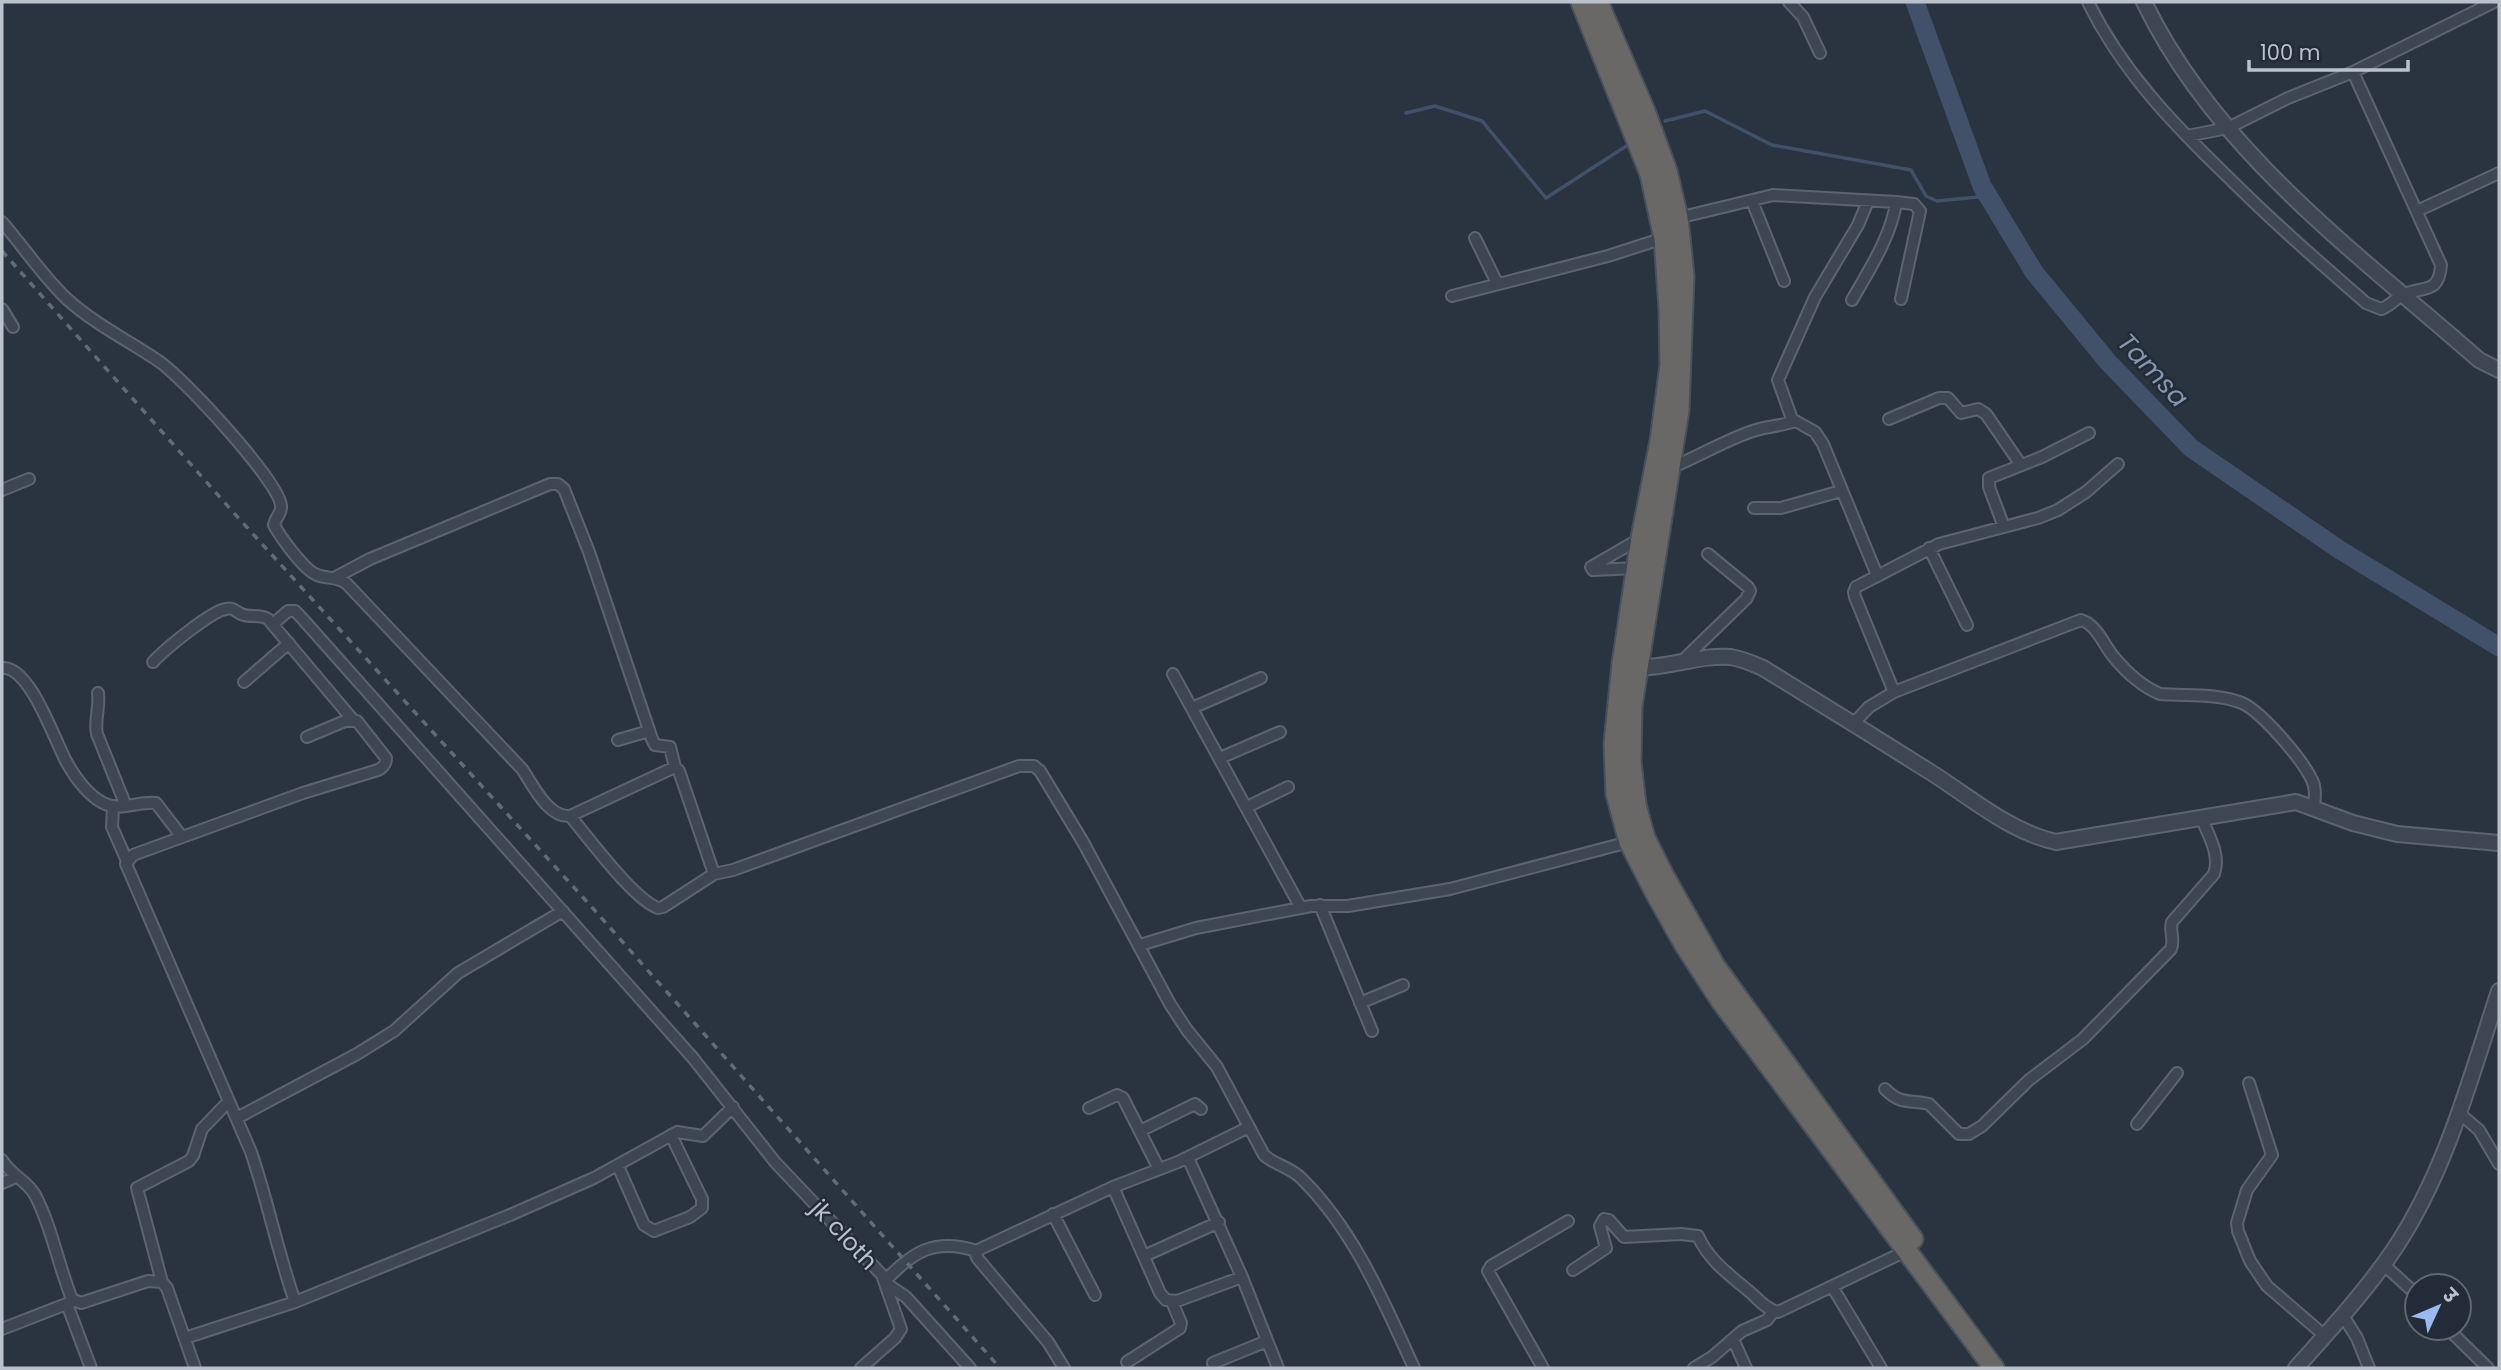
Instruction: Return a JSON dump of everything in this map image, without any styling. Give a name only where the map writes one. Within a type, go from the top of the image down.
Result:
[{"type":"highway","points":[[1581,2],[1650,174],[1664,238],[1670,365],[1660,441],[1637,568],[1630,667],[1631,762],[1645,838],[1716,965],[2008,1368]]},
{"type":"highway","points":[[1598,2],[1667,171],[1678,218],[1684,276],[1679,410],[1670,468],[1614,744],[1616,794],[1629,842],[1672,924],[1721,1001],[1994,1368]]},
{"type":"street","points":[[1789,2],[1803,17],[1820,53]]},
{"type":"street","points":[[2088,2],[2110,44],[2158,107],[2264,212],[2366,303],[2381,309],[2391,306],[2404,294],[2424,291],[2438,280],[2441,265],[2353,72]]},
{"type":"street","points":[[2144,2],[2160,36],[2228,128],[2265,170],[2479,360],[2499,370]]},
{"type":"street","points":[[2187,136],[2228,128],[2288,98],[2353,72],[2486,3]]},
{"type":"street","points":[[2417,211],[2499,173]]},
{"type":"street","points":[[1678,218],[1786,194],[1914,204],[1920,211],[1901,299]]},
{"type":"street","points":[[1752,201],[1784,281]]},
{"type":"street","points":[[1868,201],[1858,225],[1815,297],[1778,376],[1778,385],[1790,416],[1818,435],[1877,575]]},
{"type":"street","points":[[1852,300],[1875,258],[1894,215],[1896,202]]},
{"type":"street","points":[[2,222],[66,298],[86,315],[157,360],[192,389],[254,461],[279,499],[281,506],[274,525],[281,536],[314,574],[337,577],[347,584],[522,769],[542,799],[556,813],[570,816],[675,767]]},
{"type":"street","points":[[1475,238],[1497,283]]},
{"type":"street","points":[[1452,296],[1608,256],[1664,238]]},
{"type":"street","points":[[2,309],[13,327]]},
{"type":"street","points":[[1889,419],[1940,398],[1948,398],[1961,413],[1978,409],[1986,414],[2021,465]]},
{"type":"street","points":[[1670,468],[1696,458],[1724,442],[1756,430],[1795,421]]},
{"type":"street","points":[[2004,527],[1988,481],[1994,475],[2089,433]]},
{"type":"street","points":[[1894,692],[1854,592],[1856,587],[1930,548],[2049,514],[2066,506],[2097,484],[2119,464]]},
{"type":"street","points":[[2,490],[29,479]]},
{"type":"street","points":[[337,577],[370,559],[550,484],[558,484],[564,489],[589,552],[649,731],[655,745],[670,747],[714,874]]},
{"type":"street","points":[[1755,508],[1782,509],[1841,491]]},
{"type":"street","points":[[1637,568],[1597,571],[1591,567],[1642,538]]},
{"type":"street","points":[[1930,548],[1967,625]]},
{"type":"street","points":[[1679,664],[1746,599],[1750,591],[1708,554]]},
{"type":"street","points":[[153,662],[176,641],[227,608],[244,616],[261,615],[273,624],[353,720]]},
{"type":"street","name":"jk cloth","points":[[273,624],[288,611],[295,611],[300,616],[700,1066],[775,1162],[886,1282],[901,1329],[895,1338],[861,1368]]},
{"type":"street","points":[[1853,724],[1869,707],[1894,692],[2074,622],[2086,622],[2120,664],[2138,682],[2153,691],[2161,694],[2225,698],[2242,703],[2257,713],[2292,750],[2308,772],[2314,786],[2314,807]]},
{"type":"street","points":[[244,682],[289,643]]},
{"type":"street","points":[[1630,667],[1679,664],[1715,657],[1745,660],[1763,668],[2013,826],[2041,839],[2069,841],[2296,802],[2353,823],[2397,834],[2499,843]]},
{"type":"street","points":[[2,668],[13,669],[25,683],[44,713],[65,760],[97,799],[113,807],[156,803],[182,837]]},
{"type":"street","points":[[1173,674],[1301,908]]},
{"type":"street","points":[[1192,708],[1261,678]]},
{"type":"street","points":[[98,693],[100,706],[97,734],[126,806]]},
{"type":"street","points":[[128,861],[133,855],[182,837],[303,793],[383,768],[386,758],[362,724],[353,720],[345,720],[307,737]]},
{"type":"street","points":[[618,740],[649,731]]},
{"type":"street","points":[[1220,758],[1280,732]]},
{"type":"street","points":[[570,816],[651,906],[663,907],[714,874],[733,870],[1018,766],[1034,766],[1040,771],[1083,842],[1170,1004],[1217,1067],[1264,1155],[1298,1175],[1349,1238],[1390,1314],[1414,1368]]},
{"type":"street","points":[[1247,807],[1288,787]]},
{"type":"street","points":[[113,807],[112,827],[128,861],[129,872],[237,1118],[260,1178],[281,1261],[295,1302]]},
{"type":"street","points":[[1885,1089],[1898,1100],[1929,1104],[1959,1134],[1969,1134],[1988,1121],[2029,1080],[2091,1031],[2171,949],[2172,922],[2214,874],[2216,866],[2215,853],[2201,817]]},
{"type":"street","points":[[1140,945],[1176,933],[1301,908],[1320,905],[1348,906],[1450,889],[1629,842]]},
{"type":"street","points":[[1320,905],[1371,1031]]},
{"type":"street","points":[[237,1118],[386,1036],[458,973],[563,911]]},
{"type":"street","points":[[1360,1003],[1404,985]]},
{"type":"street","points":[[2297,1368],[2383,1264],[2422,1201],[2453,1132],[2499,991]]},
{"type":"street","points":[[2137,1125],[2177,1073]]},
{"type":"street","points":[[2249,1083],[2272,1155],[2247,1191],[2237,1223],[2238,1231],[2250,1261],[2267,1286],[2325,1336]]},
{"type":"street","points":[[1089,1108],[1120,1096],[1125,1100],[1159,1169]]},
{"type":"street","points":[[195,1368],[167,1288],[162,1282],[137,1188],[189,1161],[202,1129],[229,1101]]},
{"type":"street","points":[[1140,1130],[1195,1104],[1202,1109]]},
{"type":"street","points":[[185,1338],[295,1302],[510,1215],[618,1166],[671,1135],[684,1132],[703,1136],[733,1107]]},
{"type":"street","points":[[2459,1112],[2479,1130],[2499,1164]]},
{"type":"street","points":[[977,1251],[1113,1187],[1188,1158],[1249,1127]]},
{"type":"street","points":[[618,1166],[644,1225],[650,1230],[658,1230],[696,1214],[702,1208],[702,1199],[671,1135]]},
{"type":"street","points":[[1188,1158],[1219,1222],[1278,1368]]},
{"type":"street","points":[[2,1160],[10,1173],[24,1182],[36,1197],[91,1368]]},
{"type":"street","points":[[2,1183],[16,1177]]},
{"type":"street","points":[[1113,1187],[1160,1293],[1166,1300],[1172,1302],[1242,1276]]},
{"type":"street","points":[[1053,1214],[1095,1295]]},
{"type":"street","points":[[1573,1270],[1606,1248],[1602,1221],[1609,1220],[1625,1237],[1681,1234],[1698,1236],[1706,1250],[1733,1281],[1773,1312],[1782,1311],[1906,1251]]},
{"type":"street","points":[[1144,1256],[1219,1222]]},
{"type":"street","points":[[1544,1368],[1488,1271],[1491,1266],[1568,1222]]},
{"type":"street","points":[[970,1368],[905,1297],[886,1282],[906,1259],[925,1249],[951,1244],[977,1251]]},
{"type":"street","points":[[977,1251],[978,1259],[1048,1342],[1064,1368]]},
{"type":"street","points":[[2383,1264],[2403,1283]]},
{"type":"street","points":[[2,1329],[71,1302],[85,1302],[148,1281],[162,1282]]},
{"type":"street","points":[[1832,1288],[1881,1368]]},
{"type":"street","points":[[1126,1362],[1180,1328],[1181,1323],[1172,1302]]},
{"type":"street","points":[[1694,1368],[1717,1354],[1748,1328],[1767,1320],[1773,1312]]},
{"type":"street","points":[[2342,1314],[2357,1338],[2369,1368]]},
{"type":"street","points":[[1733,1339],[1746,1368]]},
{"type":"street","points":[[1213,1363],[1267,1341]]},
{"type":"street","points":[[2461,1342],[2488,1368]]},
{"type":"waterway","name":"Tamsa","points":[[1915,2],[1982,186],[2034,272],[2108,362],[2191,448],[2340,550],[2499,647]]},
{"type":"waterway","points":[[1406,113],[1435,106],[1482,121],[1546,198],[1631,143]]},
{"type":"waterway","points":[[1665,121],[1705,111],[1772,145],[1911,170],[1926,196],[1937,201],[1988,196]]},
{"type":"railway","points":[[2,251],[233,512],[589,904],[1000,1368]]}]
